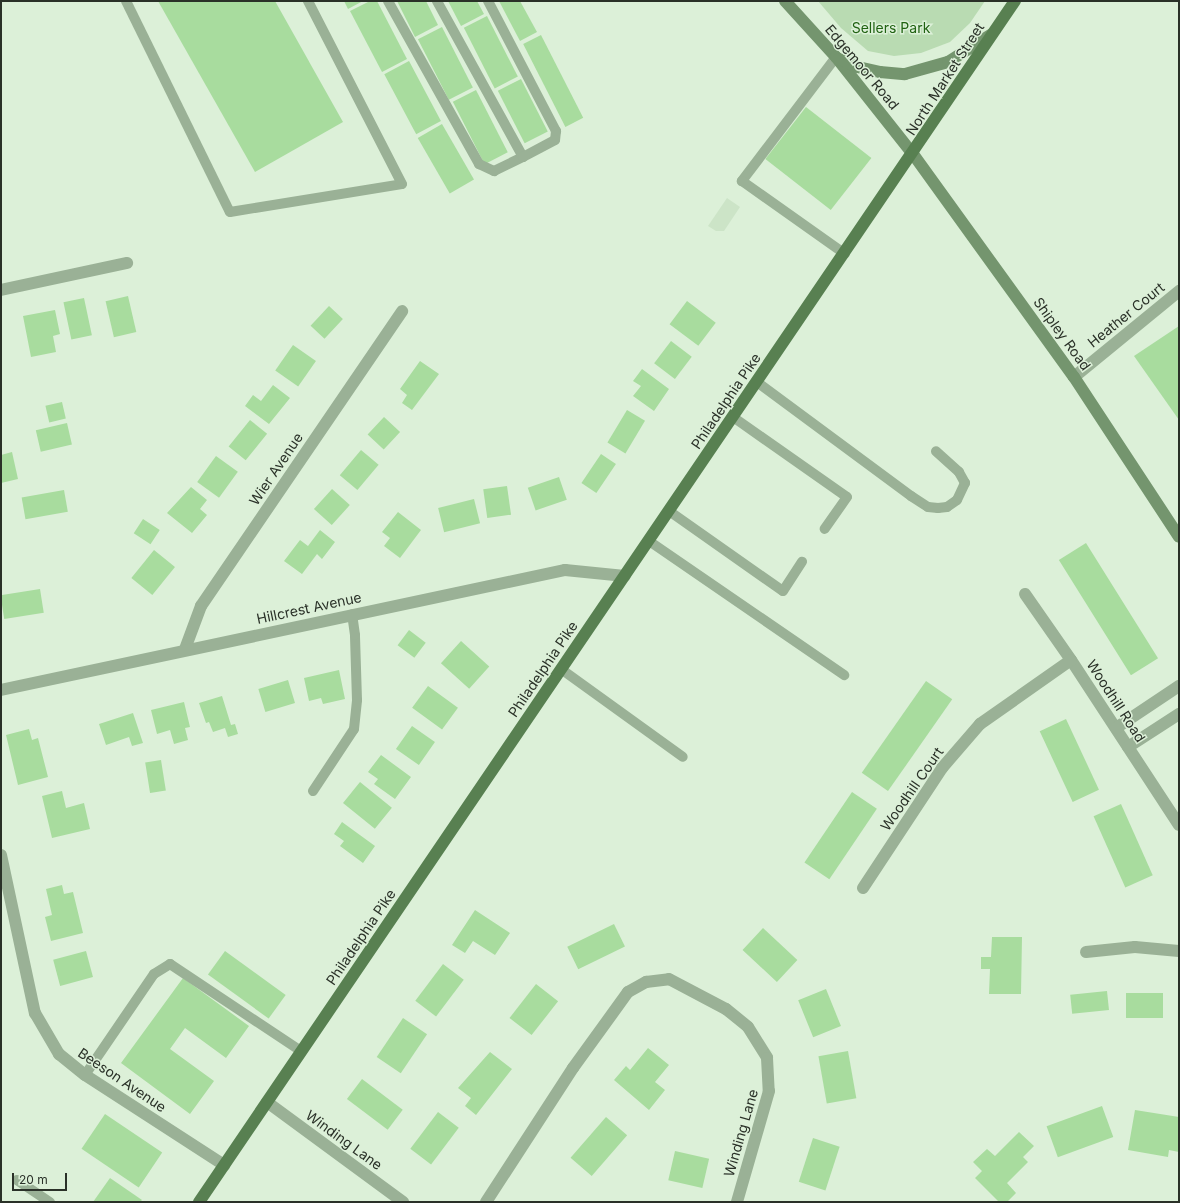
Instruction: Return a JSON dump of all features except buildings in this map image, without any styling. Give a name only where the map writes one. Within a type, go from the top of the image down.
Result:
[{"type":"main road","name":"Edgemoor Road","points":[[785,1],[836,57],[913,154]]},
{"type":"main road","name":"North Market Street","points":[[913,154],[1015,1]]},
{"type":"main road","points":[[836,57],[873,71],[905,74],[948,62],[992,34]]},
{"type":"main road","name":"Philadelphia Pike","points":[[199,1202],[913,154]]},
{"type":"main road","name":"Shipley Road","points":[[913,154],[1074,377],[1179,537]]},
{"type":"street","points":[[1,290],[127,263]]},
{"type":"street","name":"Heather Court","points":[[1074,377],[1179,291]]},
{"type":"street","name":"Wier Avenue","points":[[185,649],[201,606],[402,311]]},
{"type":"street","name":"Hillcrest Avenue","points":[[1,690],[185,649],[565,570],[625,576]]},
{"type":"street","name":"Woodhill Road","points":[[1025,594],[1071,660],[1179,826]]},
{"type":"street","name":"Woodhill Court","points":[[864,888],[942,768],[980,724],[1071,660]]},
{"type":"street","points":[[1116,728],[1179,686]]},
{"type":"street","points":[[1128,747],[1179,714]]},
{"type":"street","name":"Beeson Avenue","points":[[1,854],[35,1013],[59,1054],[85,1075],[224,1165]]},
{"type":"street","points":[[1086,952],[1135,947],[1179,951]]},
{"type":"street","name":"Winding Lane","points":[[486,1202],[573,1068],[628,992],[646,982],[668,979],[726,1009],[748,1027],[767,1058],[770,1091],[737,1202]]},
{"type":"street","name":"Winding Lane","points":[[267,1102],[403,1202]]},
{"type":"lane","points":[[126,1],[230,212],[402,184],[308,1]]},
{"type":"lane","points":[[388,1],[479,164],[494,171],[555,140],[556,131],[488,1]]},
{"type":"lane","points":[[437,1],[523,157]]},
{"type":"lane","points":[[836,57],[742,181],[845,254]]},
{"type":"lane","points":[[758,382],[928,507],[947,507],[962,493],[965,483],[959,472],[936,451]]},
{"type":"lane","points":[[733,417],[847,497],[825,529]]},
{"type":"lane","points":[[669,511],[783,590],[802,562]]},
{"type":"lane","points":[[649,541],[844,675]]},
{"type":"lane","points":[[313,791],[354,729],[357,700],[355,635],[352,614]]},
{"type":"lane","points":[[561,669],[683,757]]},
{"type":"lane","points":[[85,1075],[154,974],[164,966],[174,965],[301,1051]]},
{"type":"lane","points":[[17,1180],[50,1202]]},
{"type":"shaded area","points":[[727,198],[740,207],[724,231],[716,231],[708,226]]},
{"type":"green space","name":"Sellers Park","points":[[818,1],[985,1],[970,23],[950,42],[921,53],[894,56],[868,51],[841,28]]}]
